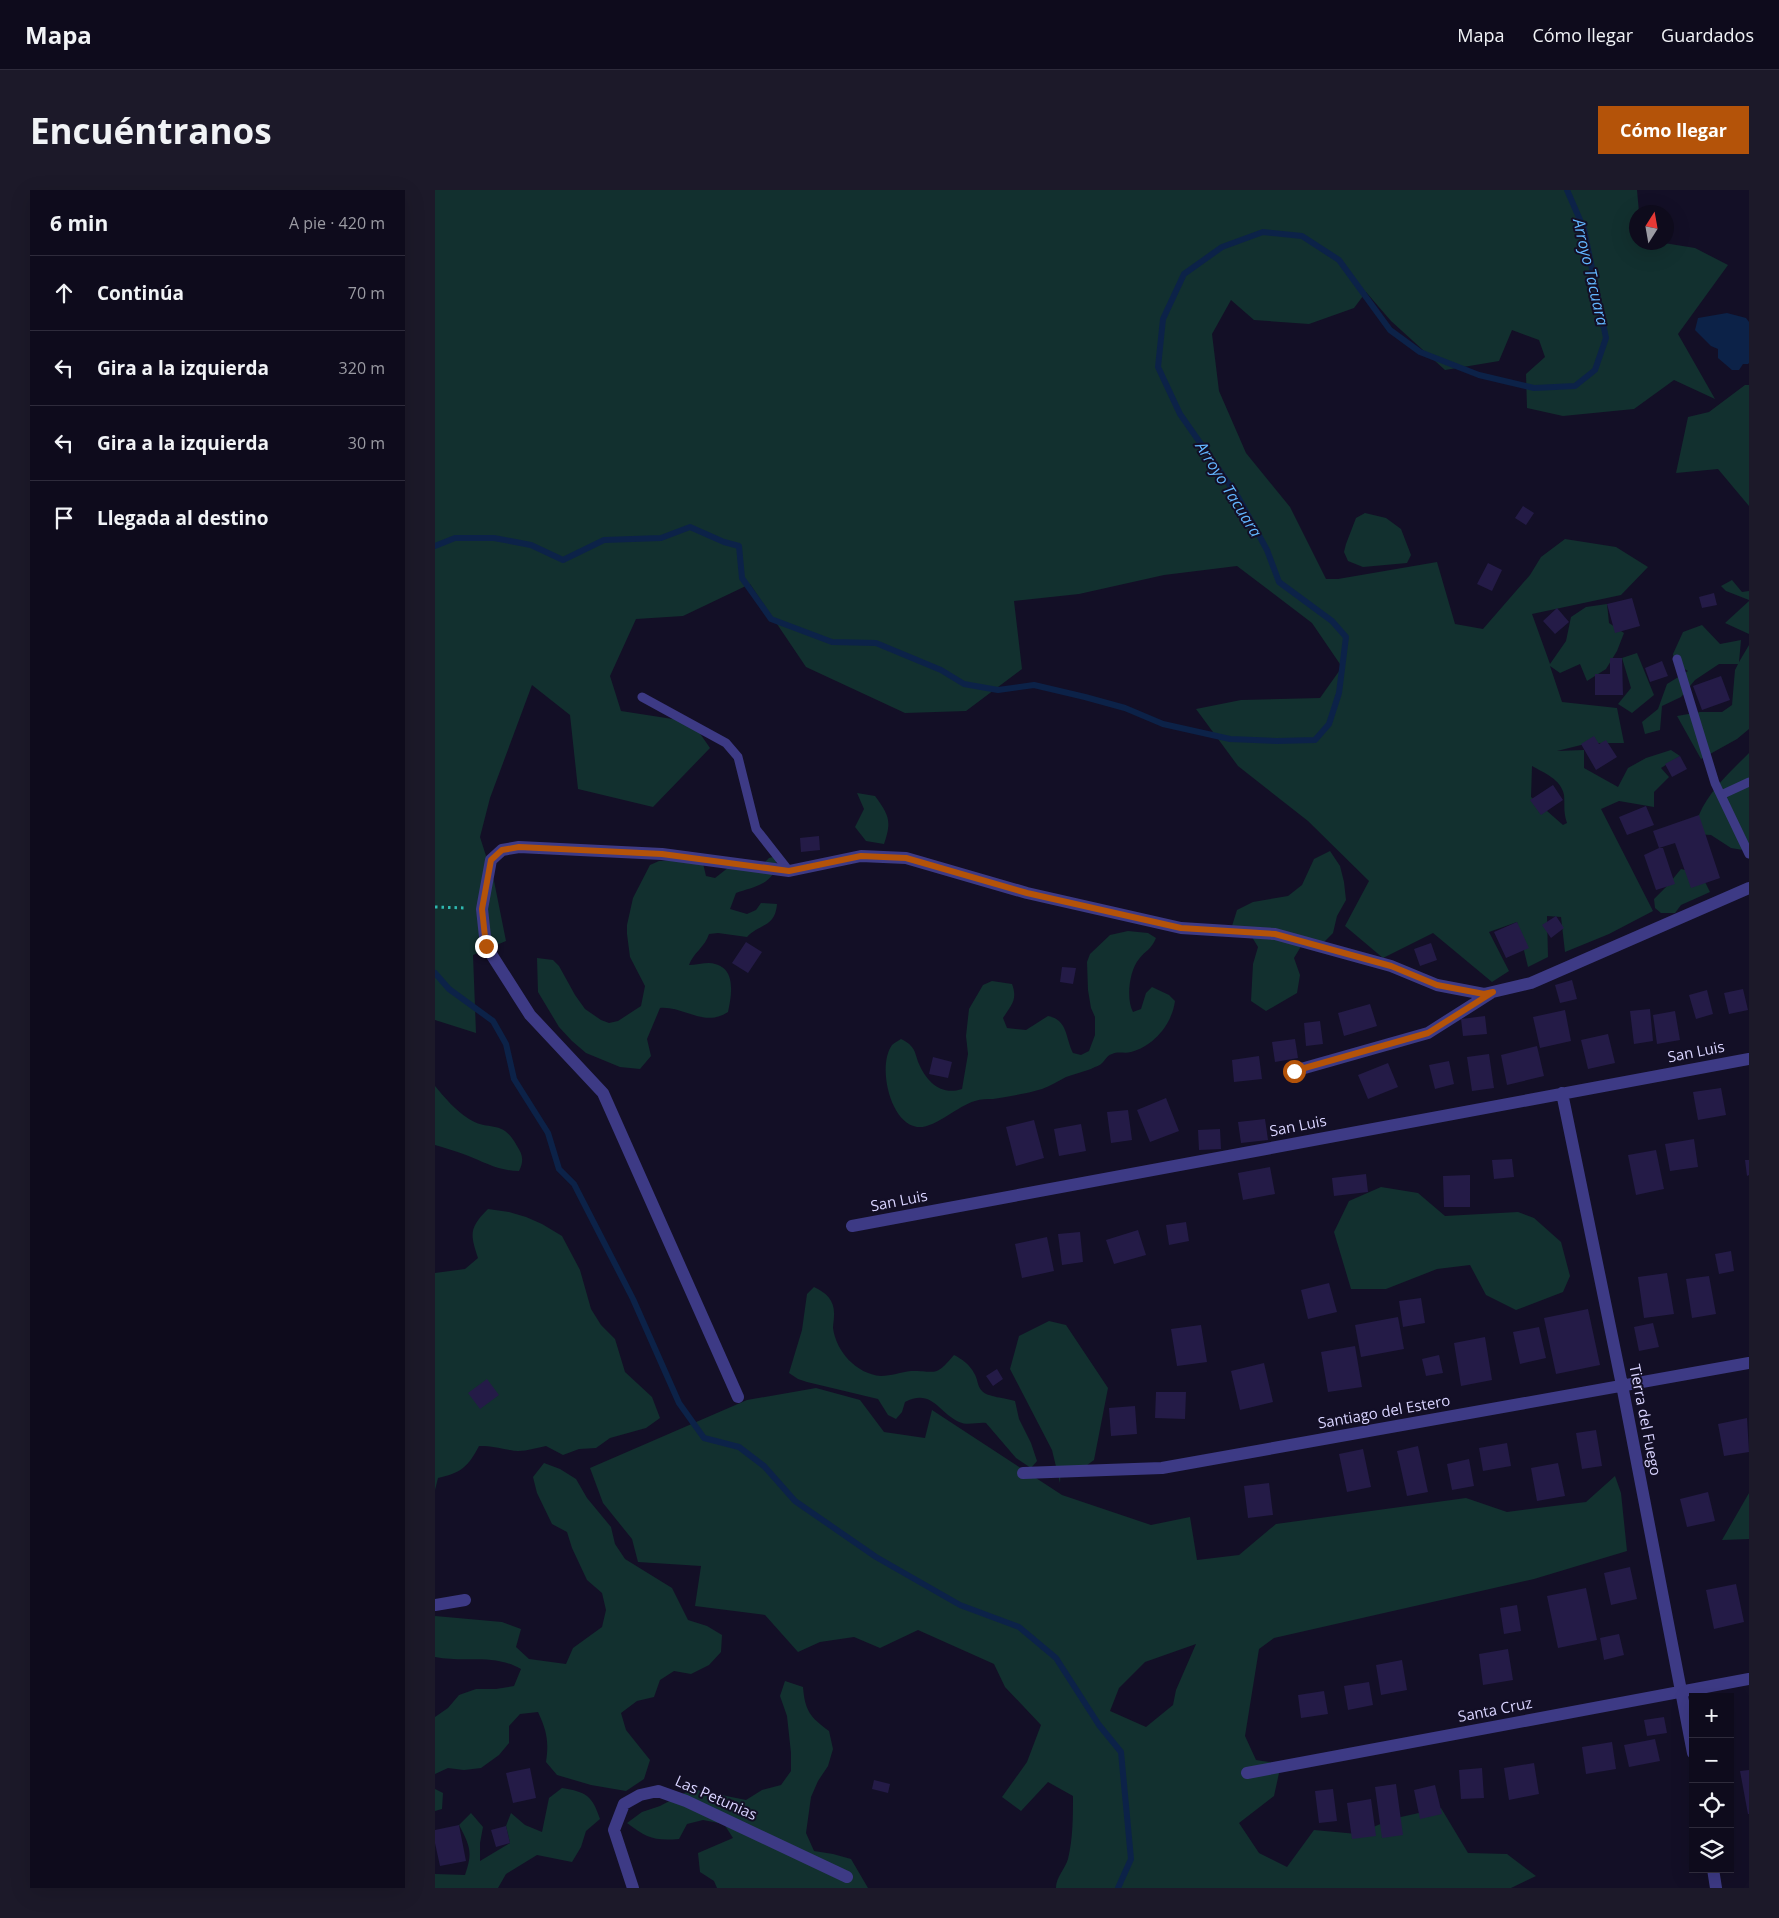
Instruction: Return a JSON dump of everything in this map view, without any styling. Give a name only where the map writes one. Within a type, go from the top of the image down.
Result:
[{"type":"street","points":[[738,1397],[603,1094],[530,1015],[486,946],[482,909],[491,860],[502,850],[519,847],[662,854],[789,871],[861,856],[906,858],[1027,893],[1181,928],[1275,934],[1391,966],[1437,985],[1484,994],[1531,983],[1749,888]]},
{"type":"street","points":[[1294,1071],[1428,1033],[1493,992]]},
{"type":"street","name":"San Luis","points":[[852,1226],[1749,1059]]},
{"type":"street","name":"Tierra del Fuego","points":[[1562,1094],[1622,1385],[1690,1738]]},
{"type":"street","name":"Santiago del Estero","points":[[1023,1472],[1163,1468],[1749,1363]]},
{"type":"street","points":[[435,1605],[465,1600]]},
{"type":"street","name":"Santa Cruz","points":[[1247,1773],[1749,1679]]},
{"type":"street","name":"Las Petunias","points":[[633,1888],[614,1830],[625,1804],[640,1794],[658,1791],[686,1801],[847,1876]]},
{"type":"street","points":[[1714,1873],[1716,1888]]},
{"type":"lane","points":[[1677,659],[1715,783],[1749,854]]},
{"type":"lane","points":[[642,697],[726,743],[738,757],[756,830],[789,871]]},
{"type":"lane","points":[[1721,795],[1749,782]]},
{"type":"path","points":[[435,907],[482,909]]},
{"type":"green space","points":[[435,190],[1637,190],[1638,205],[1629,205],[1629,250],[1674,250],[1674,245],[1695,248],[1728,265],[1678,334],[1715,399],[1674,380],[1634,409],[1563,416],[1527,408],[1526,374],[1545,357],[1539,340],[1512,330],[1499,361],[1445,370],[1391,321],[1366,292],[1354,308],[1309,324],[1254,320],[1231,300],[1212,334],[1219,391],[1246,453],[1290,507],[1326,579],[1338,579],[1437,562],[1455,624],[1483,629],[1530,575],[1541,557],[1565,539],[1616,547],[1648,567],[1621,595],[1532,614],[1550,664],[1566,641],[1571,617],[1586,607],[1607,604],[1609,623],[1624,633],[1617,651],[1606,669],[1587,681],[1580,664],[1560,673],[1550,666],[1562,702],[1617,708],[1624,743],[1589,743],[1557,751],[1584,750],[1584,768],[1618,787],[1628,768],[1646,758],[1671,750],[1680,756],[1661,768],[1669,777],[1654,792],[1654,807],[1619,801],[1601,809],[1653,911],[1609,934],[1565,952],[1561,917],[1547,916],[1548,957],[1528,967],[1517,922],[1489,932],[1509,971],[1492,982],[1433,933],[1383,958],[1345,926],[1369,881],[1308,821],[1238,766],[1196,709],[1241,700],[1320,698],[1342,667],[1312,623],[1237,566],[1164,575],[1079,594],[1014,601],[1022,669],[966,711],[905,713],[806,667],[750,584],[683,616],[636,619],[610,676],[621,711],[692,722],[710,748],[653,807],[578,789],[570,715],[532,685],[490,798],[480,837],[494,881],[506,941],[473,955],[476,1033],[435,1020]],"holes":[[[1532,766],[1556,781],[1564,795],[1567,823],[1563,825],[1531,797]]]},
{"type":"green space","points":[[1745,385],[1749,385],[1749,506],[1718,469],[1676,473],[1688,417],[1709,412]]},
{"type":"green space","points":[[1365,513],[1386,518],[1401,529],[1411,555],[1407,563],[1363,567],[1348,561],[1344,552],[1346,544],[1356,518]]},
{"type":"green space","points":[[1732,580],[1742,592],[1749,591],[1749,600],[1726,591],[1721,586]]},
{"type":"green space","points":[[1749,601],[1749,634],[1725,623]]},
{"type":"green space","points":[[1702,625],[1720,644],[1741,640],[1739,662],[1749,645],[1749,729],[1737,739],[1701,759],[1677,716],[1700,712],[1722,712],[1732,705],[1735,670],[1738,664],[1719,664],[1695,680],[1681,697],[1662,706],[1660,730],[1645,734],[1642,722],[1658,709],[1667,684],[1688,671],[1674,663],[1673,654],[1683,632]]},
{"type":"green space","points":[[1637,653],[1654,695],[1632,713],[1618,704],[1631,688],[1622,658]]},
{"type":"green space","points":[[1749,753],[1749,851],[1731,848],[1711,835],[1695,834],[1703,806],[1721,782]]},
{"type":"green space","points":[[857,793],[875,796],[886,813],[888,829],[884,844],[866,841],[855,827],[864,809]]},
{"type":"green space","points":[[1330,851],[1340,866],[1346,900],[1337,916],[1333,933],[1321,945],[1303,943],[1294,958],[1300,975],[1297,993],[1266,1011],[1251,1001],[1253,964],[1258,947],[1249,932],[1232,926],[1237,910],[1253,902],[1288,896],[1302,885],[1314,859]]},
{"type":"green space","points":[[777,856],[775,870],[771,877],[757,886],[736,893],[730,909],[747,914],[756,910],[761,903],[777,904],[776,912],[770,921],[747,937],[718,933],[709,934],[705,943],[689,965],[709,963],[724,969],[731,981],[731,997],[728,1012],[711,1018],[669,1008],[660,1008],[647,1039],[651,1056],[640,1069],[620,1067],[586,1053],[559,1027],[538,992],[537,958],[553,960],[559,966],[585,1009],[601,1020],[609,1023],[618,1021],[641,1006],[645,986],[630,957],[627,925],[633,898],[650,865],[659,861],[702,859],[706,876],[715,878],[729,867],[757,870],[769,858]]},
{"type":"green space","points":[[1681,869],[1701,874],[1710,892],[1681,905],[1675,913],[1661,913],[1655,908],[1654,899]]},
{"type":"green space","points":[[1128,931],[1148,933],[1156,938],[1150,948],[1139,959],[1133,971],[1129,993],[1133,1012],[1141,1009],[1146,993],[1152,987],[1169,995],[1175,1001],[1166,1026],[1147,1045],[1131,1052],[1110,1055],[1099,1065],[1066,1077],[1042,1089],[1018,1095],[975,1101],[924,1127],[917,1127],[908,1123],[900,1115],[893,1105],[886,1079],[888,1054],[892,1045],[901,1039],[909,1044],[914,1050],[922,1071],[936,1086],[948,1091],[962,1089],[968,1054],[966,1036],[969,1009],[983,985],[992,981],[1012,984],[1014,990],[1011,1006],[1003,1018],[1007,1028],[1026,1030],[1048,1016],[1063,1025],[1073,1053],[1081,1055],[1089,1051],[1095,1035],[1095,1017],[1091,1008],[1088,990],[1087,962],[1090,954],[1110,935]]},
{"type":"green space","points":[[435,1086],[455,1108],[469,1119],[476,1123],[500,1129],[511,1137],[522,1155],[522,1164],[519,1171],[498,1168],[435,1145]]},
{"type":"green space","points":[[1381,1187],[1418,1193],[1445,1216],[1518,1212],[1534,1218],[1561,1242],[1570,1276],[1563,1292],[1516,1310],[1486,1295],[1470,1265],[1437,1269],[1386,1289],[1351,1289],[1334,1232],[1349,1201]]},
{"type":"green space","points":[[488,1209],[526,1217],[562,1236],[580,1270],[591,1309],[601,1325],[615,1339],[625,1372],[652,1397],[660,1418],[646,1428],[610,1438],[596,1448],[579,1449],[563,1455],[546,1446],[515,1451],[479,1446],[463,1468],[453,1474],[438,1478],[435,1490],[435,1273],[465,1269],[478,1258],[473,1237],[474,1227]]},
{"type":"green space","points":[[814,1287],[823,1292],[832,1302],[834,1311],[833,1328],[838,1345],[856,1366],[863,1371],[881,1376],[911,1371],[934,1372],[954,1355],[970,1367],[979,1387],[984,1393],[1015,1401],[1019,1419],[1031,1443],[1037,1461],[1031,1468],[1016,1458],[986,1423],[966,1424],[959,1422],[929,1400],[914,1398],[905,1402],[902,1412],[896,1419],[888,1415],[878,1399],[807,1382],[789,1373],[802,1330],[807,1294]]},
{"type":"green space","points":[[1049,1321],[1066,1325],[1108,1388],[1094,1460],[1079,1471],[1061,1467],[1060,1483],[1052,1450],[1010,1369],[1019,1336]]},
{"type":"green space","points":[[816,1388],[860,1400],[884,1432],[925,1438],[932,1410],[1062,1495],[1151,1525],[1190,1517],[1197,1560],[1239,1555],[1276,1524],[1466,1498],[1507,1512],[1586,1502],[1615,1476],[1621,1493],[1627,1551],[1534,1579],[1274,1638],[1259,1649],[1245,1736],[1256,1760],[1281,1764],[1274,1796],[1239,1823],[1259,1853],[1287,1867],[1314,1830],[1357,1834],[1392,1819],[1441,1808],[1468,1853],[1507,1854],[1536,1876],[1511,1888],[1056,1888],[1057,1880],[1067,1863],[1070,1851],[1073,1796],[1048,1782],[1021,1811],[1002,1797],[1027,1762],[1041,1725],[1005,1687],[994,1664],[918,1630],[880,1648],[854,1637],[820,1642],[798,1652],[765,1615],[695,1606],[701,1566],[638,1562],[632,1539],[603,1503],[590,1468],[747,1400]],"holes":[[[1196,1644],[1176,1690],[1173,1705],[1146,1727],[1110,1711],[1119,1688],[1145,1662]]]},
{"type":"green space","points":[[544,1463],[560,1469],[576,1479],[587,1498],[611,1527],[615,1544],[625,1559],[672,1588],[688,1620],[707,1626],[722,1635],[721,1652],[709,1665],[691,1674],[674,1671],[660,1680],[654,1697],[637,1701],[621,1713],[626,1730],[650,1760],[644,1779],[626,1791],[591,1785],[557,1775],[546,1762],[547,1737],[538,1712],[520,1714],[509,1726],[509,1743],[499,1755],[481,1768],[464,1770],[448,1768],[435,1774],[435,1717],[448,1708],[459,1695],[476,1689],[496,1689],[514,1686],[521,1669],[500,1661],[435,1657],[435,1616],[502,1622],[521,1629],[516,1647],[529,1659],[566,1664],[573,1648],[602,1627],[606,1610],[602,1593],[587,1580],[572,1548],[567,1532],[552,1524],[537,1493],[533,1477]]},
{"type":"green space","points":[[1749,1493],[1749,1539],[1722,1540]]},
{"type":"green space","points":[[785,1681],[803,1687],[807,1708],[817,1722],[829,1731],[833,1749],[828,1766],[818,1781],[811,1797],[806,1833],[814,1851],[851,1859],[868,1888],[717,1888],[714,1881],[700,1872],[698,1853],[733,1838],[724,1824],[703,1820],[687,1824],[679,1839],[657,1839],[640,1832],[627,1823],[642,1812],[660,1806],[692,1789],[746,1800],[762,1790],[781,1785],[791,1771],[787,1716],[780,1696]]},
{"type":"green space","points":[[562,1788],[577,1791],[587,1796],[594,1805],[600,1819],[586,1831],[581,1847],[572,1862],[537,1855],[506,1874],[498,1888],[435,1888],[435,1874],[465,1875],[470,1855],[466,1838],[459,1825],[471,1813],[483,1827],[480,1843],[480,1861],[510,1843],[506,1826],[511,1813],[525,1825],[542,1832],[549,1798]]},
{"type":"green space","points":[[435,1789],[443,1793],[442,1809],[435,1811]]},
{"type":"water","points":[[1727,313],[1746,318],[1749,322],[1749,363],[1743,364],[1739,370],[1732,370],[1718,358],[1718,349],[1711,346],[1695,330],[1698,318]]},
{"type":"building","points":[[1523,506],[1534,513],[1526,525],[1515,518]]},
{"type":"building","points":[[1488,563],[1502,570],[1492,591],[1477,584]]},
{"type":"building","points":[[1714,593],[1717,605],[1702,608],[1699,597]]},
{"type":"building","points":[[1632,598],[1640,626],[1615,633],[1607,604]]},
{"type":"building","points":[[1557,608],[1569,622],[1555,634],[1543,621]]},
{"type":"building","points":[[1610,658],[1622,658],[1623,695],[1595,695],[1595,674],[1610,674]]},
{"type":"building","points":[[1662,661],[1668,676],[1650,682],[1645,668]]},
{"type":"building","points":[[1721,676],[1730,700],[1702,710],[1693,686]]},
{"type":"building","points":[[1594,736],[1599,744],[1606,740],[1617,757],[1596,770],[1581,744]]},
{"type":"building","points":[[1680,756],[1687,769],[1672,777],[1665,764]]},
{"type":"building","points":[[1553,785],[1563,800],[1541,815],[1530,800]]},
{"type":"building","points":[[1646,806],[1654,825],[1627,835],[1619,817]]},
{"type":"building","points":[[1699,815],[1720,878],[1691,888],[1675,843],[1659,848],[1653,831]]},
{"type":"building","points":[[819,836],[820,850],[801,852],[800,838]]},
{"type":"building","points":[[1663,848],[1675,884],[1656,890],[1644,855]]},
{"type":"building","points":[[1556,916],[1564,928],[1551,938],[1542,925]]},
{"type":"building","points":[[1517,922],[1529,948],[1506,958],[1494,932]]},
{"type":"building","points":[[746,942],[762,952],[748,973],[732,963]]},
{"type":"building","points":[[1431,943],[1437,960],[1420,966],[1414,949]]},
{"type":"building","points":[[1062,967],[1076,968],[1073,984],[1060,982]]},
{"type":"building","points":[[1572,980],[1577,999],[1560,1003],[1555,985]]},
{"type":"building","points":[[1743,989],[1748,1010],[1729,1014],[1724,993]]},
{"type":"building","points":[[1707,990],[1713,1014],[1696,1019],[1689,995]]},
{"type":"building","points":[[1370,1004],[1377,1026],[1344,1036],[1338,1013]]},
{"type":"building","points":[[1650,1009],[1653,1041],[1634,1044],[1630,1011]]},
{"type":"building","points":[[1565,1010],[1571,1041],[1540,1048],[1533,1017]]},
{"type":"building","points":[[1675,1011],[1680,1040],[1657,1044],[1653,1015]]},
{"type":"building","points":[[1485,1016],[1487,1034],[1463,1036],[1461,1019]]},
{"type":"building","points":[[1320,1021],[1323,1044],[1306,1046],[1304,1023]]},
{"type":"building","points":[[1608,1034],[1615,1063],[1588,1069],[1581,1040]]},
{"type":"building","points":[[1295,1039],[1298,1058],[1275,1062],[1272,1042]]},
{"type":"building","points":[[1537,1046],[1544,1076],[1507,1085],[1501,1055]]},
{"type":"building","points":[[1489,1054],[1494,1088],[1472,1091],[1467,1057]]},
{"type":"building","points":[[1259,1056],[1262,1079],[1234,1082],[1232,1060]]},
{"type":"building","points":[[933,1057],[952,1062],[948,1078],[929,1074]]},
{"type":"building","points":[[1449,1061],[1454,1084],[1435,1089],[1429,1065]]},
{"type":"building","points":[[1388,1063],[1398,1087],[1368,1099],[1358,1075]]},
{"type":"building","points":[[1721,1088],[1726,1115],[1698,1120],[1693,1092]]},
{"type":"building","points":[[1166,1098],[1179,1131],[1150,1142],[1137,1110]]},
{"type":"building","points":[[1128,1110],[1132,1140],[1111,1143],[1107,1112]]},
{"type":"building","points":[[1265,1119],[1268,1140],[1241,1143],[1238,1122]]},
{"type":"building","points":[[1034,1120],[1044,1158],[1016,1166],[1006,1127]]},
{"type":"building","points":[[1081,1124],[1086,1151],[1059,1156],[1054,1129]]},
{"type":"building","points":[[1220,1129],[1221,1149],[1199,1150],[1198,1130]]},
{"type":"building","points":[[1694,1139],[1698,1167],[1670,1171],[1665,1144]]},
{"type":"building","points":[[1656,1150],[1664,1189],[1636,1195],[1628,1155]]},
{"type":"building","points":[[1512,1159],[1514,1177],[1494,1179],[1492,1160]]},
{"type":"building","points":[[1745,1160],[1749,1160],[1749,1175],[1747,1176]]},
{"type":"building","points":[[1270,1167],[1275,1194],[1243,1200],[1238,1173]]},
{"type":"building","points":[[1366,1174],[1368,1192],[1334,1196],[1332,1178]]},
{"type":"building","points":[[1470,1175],[1470,1207],[1444,1207],[1443,1176]]},
{"type":"building","points":[[1186,1222],[1189,1241],[1169,1245],[1166,1225]]},
{"type":"building","points":[[1138,1230],[1146,1255],[1114,1264],[1106,1240]]},
{"type":"building","points":[[1080,1232],[1083,1262],[1062,1265],[1058,1234]]},
{"type":"building","points":[[1047,1237],[1054,1271],[1022,1278],[1015,1244]]},
{"type":"building","points":[[1731,1251],[1734,1271],[1719,1274],[1715,1254]]},
{"type":"building","points":[[1667,1273],[1674,1314],[1644,1318],[1638,1277]]},
{"type":"building","points":[[1709,1276],[1716,1314],[1692,1318],[1686,1279]]},
{"type":"building","points":[[1329,1283],[1337,1312],[1308,1319],[1301,1290]]},
{"type":"building","points":[[1421,1298],[1425,1323],[1403,1327],[1399,1301]]},
{"type":"building","points":[[1588,1309],[1600,1365],[1556,1374],[1544,1318]]},
{"type":"building","points":[[1398,1317],[1404,1349],[1361,1357],[1355,1325]]},
{"type":"building","points":[[1653,1323],[1659,1347],[1639,1351],[1634,1327]]},
{"type":"building","points":[[1201,1325],[1207,1362],[1177,1366],[1171,1329]]},
{"type":"building","points":[[1539,1327],[1546,1358],[1520,1364],[1513,1332]]},
{"type":"building","points":[[1485,1337],[1492,1380],[1461,1386],[1454,1343]]},
{"type":"building","points":[[1355,1346],[1362,1387],[1328,1392],[1321,1352]]},
{"type":"building","points":[[1439,1355],[1443,1373],[1426,1376],[1422,1359]]},
{"type":"building","points":[[1264,1363],[1273,1402],[1240,1410],[1231,1371]]},
{"type":"building","points":[[997,1369],[1003,1379],[993,1386],[986,1376]]},
{"type":"building","points":[[487,1379],[499,1395],[480,1409],[468,1393]]},
{"type":"building","points":[[1156,1392],[1186,1392],[1185,1419],[1155,1418]]},
{"type":"building","points":[[1135,1406],[1137,1434],[1111,1436],[1109,1408]]},
{"type":"building","points":[[1747,1418],[1749,1452],[1724,1456],[1718,1424]]},
{"type":"building","points":[[1596,1430],[1602,1466],[1582,1469],[1576,1433]]},
{"type":"building","points":[[1507,1443],[1511,1466],[1483,1471],[1479,1448]]},
{"type":"building","points":[[1418,1446],[1428,1492],[1407,1496],[1397,1451]]},
{"type":"building","points":[[1363,1449],[1371,1487],[1347,1492],[1339,1454]]},
{"type":"building","points":[[1469,1459],[1474,1486],[1452,1490],[1447,1464]]},
{"type":"building","points":[[1558,1463],[1565,1496],[1537,1501],[1531,1468]]},
{"type":"building","points":[[1269,1483],[1273,1515],[1248,1518],[1244,1486]]},
{"type":"building","points":[[1708,1492],[1715,1521],[1687,1527],[1680,1499]]},
{"type":"building","points":[[1630,1567],[1637,1599],[1611,1605],[1604,1573]]},
{"type":"building","points":[[1736,1584],[1744,1622],[1714,1629],[1706,1590]]},
{"type":"building","points":[[1586,1588],[1597,1640],[1558,1648],[1547,1596]]},
{"type":"building","points":[[1517,1605],[1521,1631],[1504,1634],[1500,1608]]},
{"type":"building","points":[[1619,1634],[1624,1655],[1604,1660],[1600,1638]]},
{"type":"building","points":[[1508,1649],[1513,1680],[1483,1685],[1479,1654]]},
{"type":"building","points":[[1402,1660],[1407,1690],[1381,1695],[1376,1665]]},
{"type":"building","points":[[1369,1682],[1373,1705],[1348,1710],[1344,1686]]},
{"type":"building","points":[[1324,1691],[1328,1714],[1301,1718],[1298,1695]]},
{"type":"building","points":[[1664,1717],[1667,1733],[1647,1736],[1644,1720]]},
{"type":"building","points":[[1655,1739],[1660,1761],[1629,1767],[1624,1745]]},
{"type":"building","points":[[1612,1742],[1616,1769],[1586,1774],[1582,1747]]},
{"type":"building","points":[[1534,1763],[1539,1794],[1509,1800],[1504,1768]]},
{"type":"building","points":[[530,1768],[536,1798],[513,1803],[506,1773]]},
{"type":"building","points":[[1482,1768],[1484,1798],[1461,1799],[1459,1770]]},
{"type":"building","points":[[1749,1770],[1749,1814],[1748,1814],[1740,1771]]},
{"type":"building","points":[[874,1780],[890,1784],[888,1793],[872,1789]]},
{"type":"building","points":[[1396,1784],[1403,1835],[1382,1838],[1375,1787]]},
{"type":"building","points":[[1435,1785],[1442,1814],[1420,1819],[1414,1790]]},
{"type":"building","points":[[1333,1789],[1337,1821],[1319,1823],[1315,1791]]},
{"type":"building","points":[[1371,1799],[1376,1836],[1352,1839],[1347,1803]]},
{"type":"building","points":[[459,1825],[466,1861],[440,1866],[435,1843],[435,1830]]},
{"type":"building","points":[[506,1826],[510,1843],[496,1847],[491,1830]]},
{"type":"waterway","name":"Arroyo Tacuara","points":[[435,546],[455,538],[494,538],[531,545],[563,560],[604,540],[661,538],[690,527],[724,542],[739,546],[742,578],[771,619],[832,642],[876,643],[941,670],[964,684],[998,690],[1034,685],[1125,708],[1163,724],[1230,739],[1315,740],[1329,724],[1339,693],[1346,637],[1332,621],[1279,582],[1267,550],[1238,497],[1180,414],[1158,367],[1163,319],[1184,274],[1222,247],[1263,232],[1302,236],[1339,260],[1390,330],[1420,352],[1479,375],[1534,388],[1575,386],[1595,370],[1606,338],[1584,229],[1567,190]]},
{"type":"waterway","points":[[435,973],[449,989],[493,1021],[506,1044],[514,1079],[548,1133],[559,1169],[574,1184],[633,1299],[679,1403],[704,1438],[739,1447],[764,1466],[795,1501],[876,1557],[960,1605],[1019,1627],[1056,1658],[1099,1725],[1121,1752],[1131,1859],[1118,1888]]},
{"type":"route","points":[[486,946],[482,909],[491,860],[502,850],[519,847],[662,854],[789,871],[861,856],[906,858],[1027,893],[1181,928],[1275,934],[1391,966],[1437,985],[1484,994],[1493,992],[1428,1033],[1294,1071]]}]
